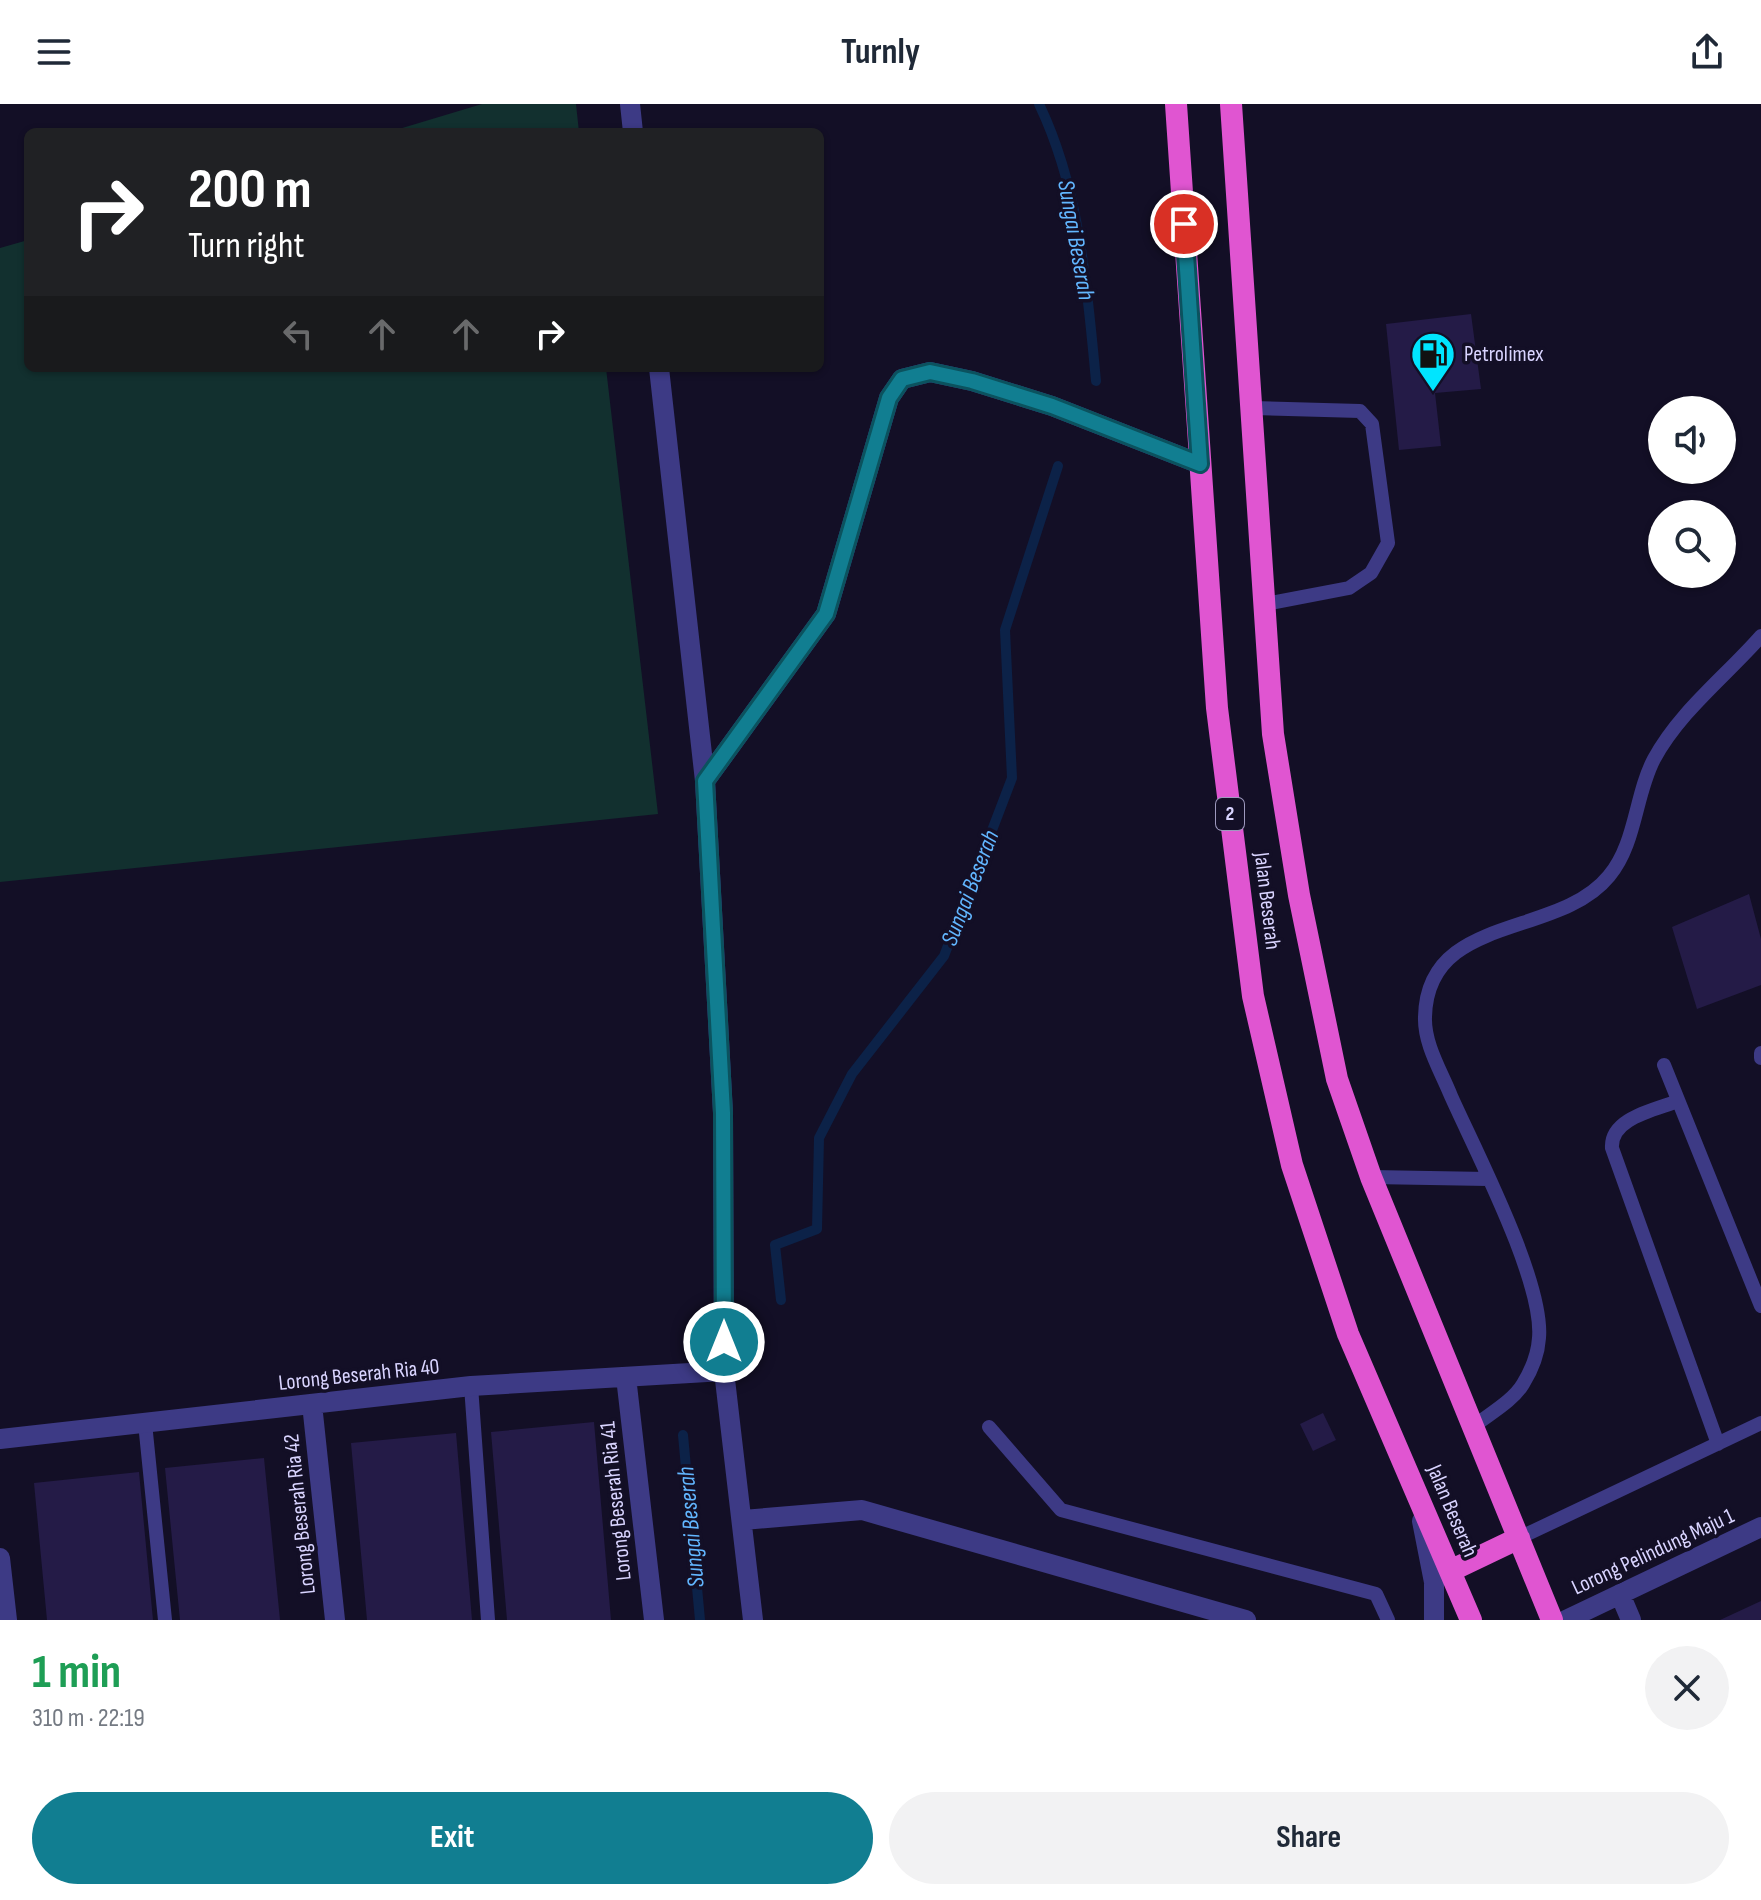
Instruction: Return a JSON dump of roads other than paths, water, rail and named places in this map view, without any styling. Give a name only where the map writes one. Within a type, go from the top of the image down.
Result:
[{"type":"highway","name":"Jalan Beserah","points":[[1176,104],[1217,708],[1253,996],[1292,1165],[1348,1334],[1471,1620]]},
{"type":"highway","name":"Jalan Beserah","points":[[1231,104],[1273,734],[1299,895],[1337,1079],[1371,1177],[1552,1620]]},
{"type":"highway","points":[[1450,1571],[1519,1538]]},
{"type":"street","points":[[630,104],[633,128]]},
{"type":"street","points":[[659,372],[705,781],[723,1113],[724,1371],[753,1620]]},
{"type":"street","points":[[705,781],[826,614],[889,398],[902,379],[930,372],[972,381],[1052,406],[1200,464]]},
{"type":"street","name":"Lorong Beserah Ria 40","points":[[0,1439],[471,1386],[724,1371]]},
{"type":"street","name":"Lorong Beserah Ria 41","points":[[626,1377],[654,1620]]},
{"type":"street","name":"Lorong Beserah Ria 42","points":[[312,1404],[335,1620]]},
{"type":"street","points":[[1418,1497],[1434,1582],[1434,1620]]},
{"type":"street","points":[[743,1520],[862,1510],[1246,1620]]},
{"type":"street","name":"Lorong Pelindung Maju 1","points":[[1566,1620],[1761,1527]]},
{"type":"street","points":[[0,1558],[7,1620]]},
{"type":"street","points":[[1620,1594],[1631,1620]]},
{"type":"lane","points":[[1252,408],[1360,411],[1372,424],[1388,543],[1371,573],[1349,588],[1266,604]]},
{"type":"lane","points":[[1473,1427],[1522,1387],[1532,1367],[1539,1338],[1530,1280],[1426,1038],[1426,999],[1431,982],[1439,967],[1474,941],[1559,911],[1594,891],[1609,877],[1620,859],[1644,781],[1663,743],[1687,713],[1761,636]]},
{"type":"lane","points":[[1664,1065],[1761,1306]]},
{"type":"lane","points":[[1678,1101],[1619,1126],[1612,1137],[1612,1148],[1718,1444]]},
{"type":"lane","points":[[1371,1177],[1488,1179]]},
{"type":"lane","points":[[471,1386],[488,1620]]},
{"type":"lane","points":[[145,1423],[165,1620]]},
{"type":"lane","points":[[1519,1538],[1761,1423]]},
{"type":"lane","points":[[989,1427],[1061,1510],[1376,1594],[1388,1620]]},
{"type":"waterway","name":"Sungai Beserah","points":[[1039,104],[1053,136],[1073,204],[1085,274],[1096,381]]},
{"type":"waterway","name":"Sungai Beserah","points":[[781,1300],[775,1245],[817,1229],[819,1138],[852,1074],[944,956],[1012,778],[1005,630],[1058,466]]},
{"type":"waterway","name":"Sungai Beserah","points":[[683,1435],[700,1620]]},
{"type":"place","name":"Petrolimex","points":[[1433,393]]}]
